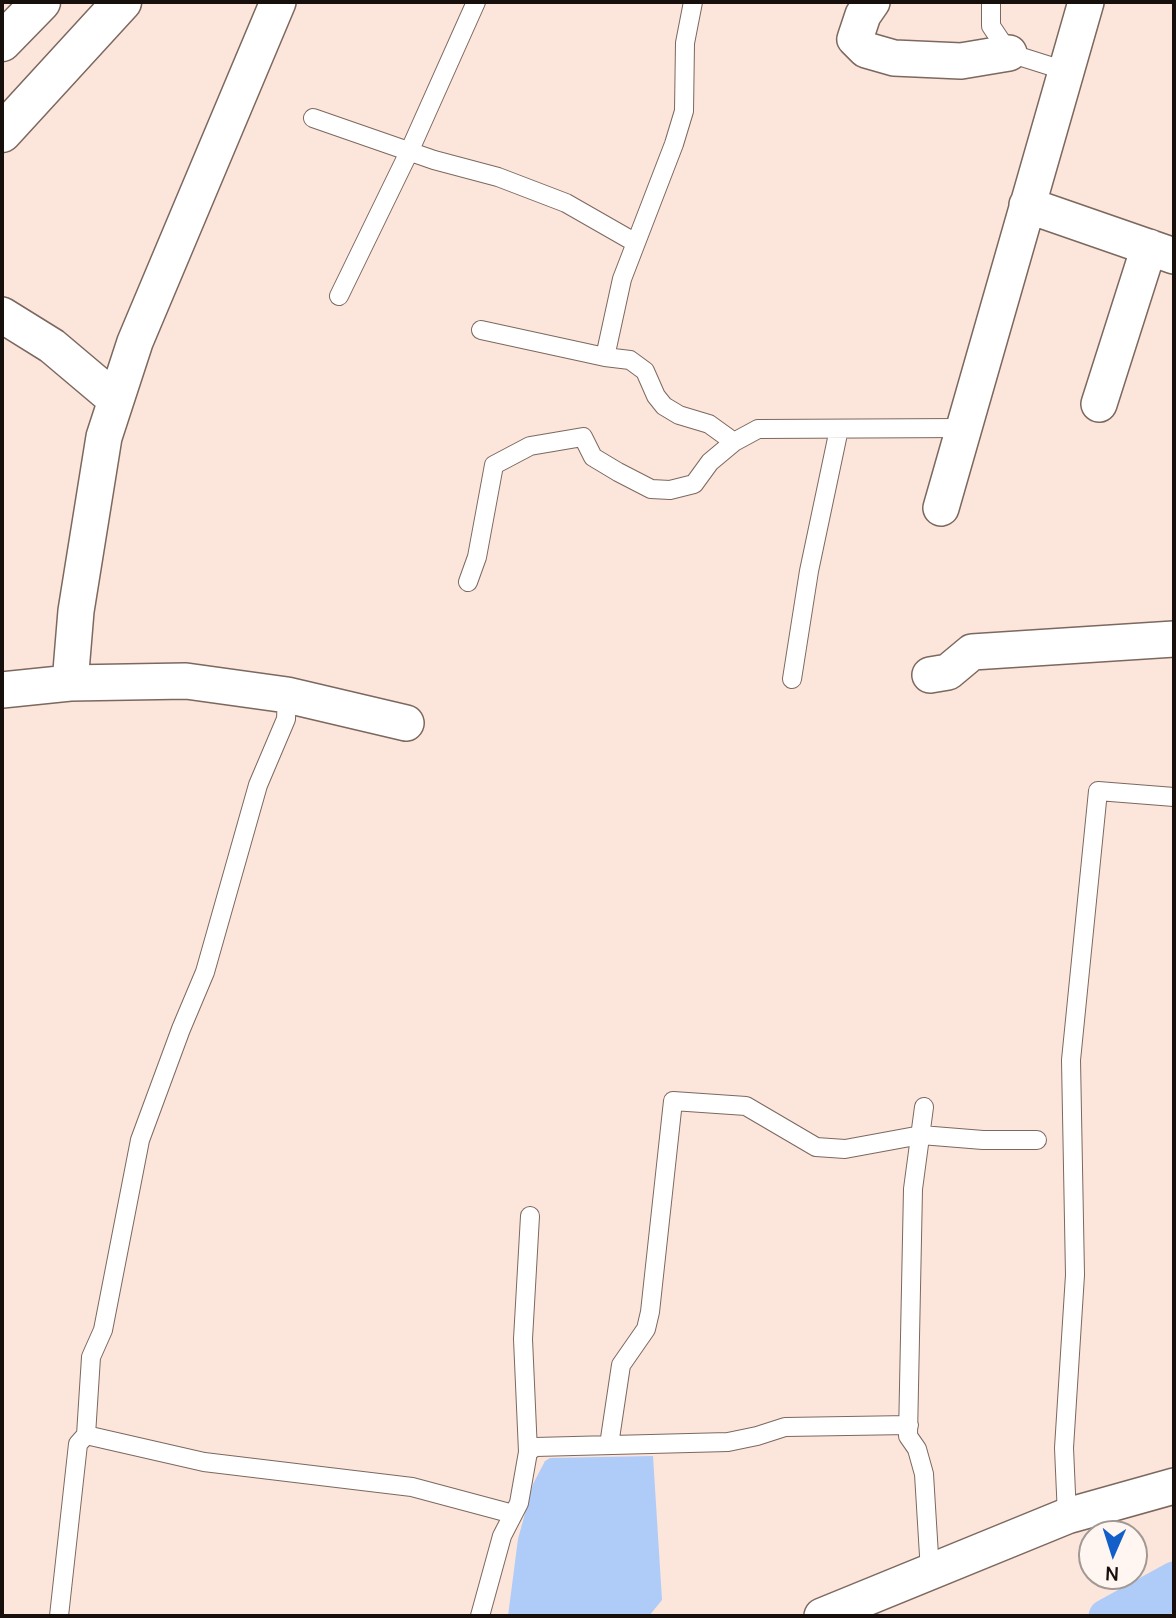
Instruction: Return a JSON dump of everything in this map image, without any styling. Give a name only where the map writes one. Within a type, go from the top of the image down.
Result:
[{"type":"main road","points":[[2,42],[41,2]]},
{"type":"main road","points":[[2,133],[122,2]]},
{"type":"street","points":[[70,683],[76,611],[104,437],[135,342],[278,2]]},
{"type":"street","points":[[872,2],[863,15],[855,39],[866,50],[894,58],[961,61],[1009,53]]},
{"type":"street","points":[[941,508],[1086,2]]},
{"type":"street","points":[[1027,205],[1162,251],[1099,404]]},
{"type":"street","points":[[2,314],[52,346],[116,400]]},
{"type":"street","points":[[930,675],[948,672],[972,652],[1174,639]]},
{"type":"street","points":[[2,690],[70,683],[186,681],[286,695],[406,723]]},
{"type":"street","points":[[822,1616],[1067,1516],[1174,1486]]},
{"type":"lane","points":[[339,296],[409,152],[476,2]]},
{"type":"lane","points":[[605,357],[622,279],[684,111],[685,43],[693,2]]},
{"type":"lane","points":[[991,2],[991,26],[1009,53],[1066,71]]},
{"type":"lane","points":[[313,118],[409,152],[498,177],[566,203],[636,243]]},
{"type":"lane","points":[[481,330],[630,360],[645,371],[656,396],[664,406],[679,415],[709,424],[734,442]]},
{"type":"lane","points":[[468,582],[477,557],[494,465],[530,446],[583,438],[593,457],[618,472],[651,489],[670,490],[694,484],[710,462],[734,442],[758,429],[963,428]]},
{"type":"lane","points":[[792,679],[809,571],[838,429]]},
{"type":"lane","points":[[59,1616],[78,1444],[86,1435],[92,1357],[103,1330],[140,1140],[205,972],[258,785],[286,719],[286,695]]},
{"type":"lane","points":[[1067,1516],[1064,1448],[1075,1275],[1071,1060],[1098,791],[1174,797]]},
{"type":"lane","points":[[609,1445],[621,1365],[646,1329],[650,1312],[673,1101],[746,1106],[816,1147],[845,1149],[921,1135],[983,1140],[1037,1140]]},
{"type":"lane","points":[[925,1107],[913,1189],[908,1436],[917,1450],[924,1474],[930,1572]]},
{"type":"lane","points":[[480,1616],[502,1536],[519,1503],[528,1452],[523,1339],[530,1216]]},
{"type":"lane","points":[[528,1452],[535,1447],[728,1442],[785,1427],[909,1425]]},
{"type":"lane","points":[[86,1435],[204,1462],[412,1487],[513,1514]]},
{"type":"water","points":[[653,1456],[662,1600],[649,1616],[508,1616],[518,1539],[533,1484],[545,1461],[550,1458]]},
{"type":"water","points":[[1174,1577],[1174,1612],[1167,1616],[1107,1616]]},
{"type":"waterway","points":[[1105,1616],[1174,1578]]}]
